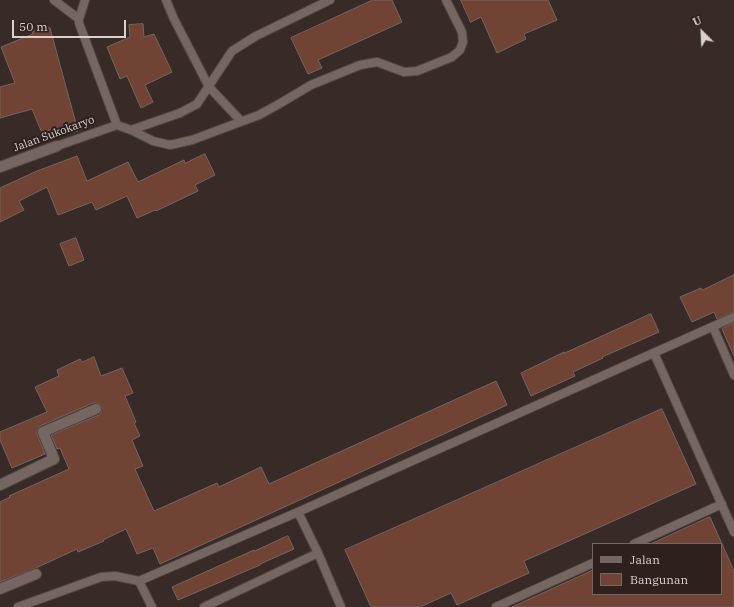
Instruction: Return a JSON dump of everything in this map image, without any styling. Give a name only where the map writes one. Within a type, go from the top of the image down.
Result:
[{"type":"street","name":"Jalan Sukokaryo","points":[[0,167],[57,146]]},
{"type":"street","points":[[0,486],[54,459],[43,432],[96,409]]},
{"type":"street","points":[[0,589],[36,574]]},
{"type":"lane","points":[[54,0],[79,19]]},
{"type":"lane","points":[[85,0],[79,23],[117,125],[153,141],[170,145],[192,140],[259,115],[311,85],[360,65],[377,62],[404,72],[417,71],[452,57],[460,50],[463,42],[462,32],[446,0]]},
{"type":"lane","points":[[166,0],[174,19],[209,87],[241,121]]},
{"type":"lane","points":[[131,130],[180,113],[197,104],[232,51],[256,36],[330,0]]},
{"type":"lane","name":"Jalan Sukokaryo","points":[[57,146],[117,125]]},
{"type":"lane","points":[[18,607],[101,577],[115,576],[139,581],[298,512],[734,317]]},
{"type":"lane","points":[[713,326],[734,374]]},
{"type":"lane","points":[[654,353],[734,532]]},
{"type":"lane","points":[[636,543],[722,504]]},
{"type":"lane","points":[[298,512],[341,607]]},
{"type":"lane","points":[[204,607],[318,554]]},
{"type":"lane","points":[[496,607],[592,563]]},
{"type":"lane","points":[[139,581],[152,607]]},
{"type":"building","points":[[373,0],[392,0],[402,22],[318,60],[322,68],[308,74],[291,38]]},
{"type":"building","points":[[461,0],[548,0],[557,20],[524,34],[526,39],[497,53],[481,17],[471,22]]},
{"type":"building","points":[[143,24],[144,37],[154,34],[172,72],[145,85],[153,102],[141,108],[127,76],[120,79],[107,47],[130,37],[129,25]]},
{"type":"building","points":[[50,28],[78,131],[60,135],[58,127],[42,133],[32,109],[0,118],[0,87],[15,83],[1,47],[33,34],[32,32]]},
{"type":"building","points":[[205,154],[215,175],[195,185],[198,191],[156,211],[155,210],[137,218],[127,196],[96,210],[92,202],[58,215],[47,187],[19,201],[24,210],[0,222],[0,188],[37,171],[77,156],[87,181],[128,162],[138,182],[184,160],[185,163]]},
{"type":"building","points":[[76,238],[84,260],[69,266],[60,244]]},
{"type":"building","points":[[734,275],[734,312],[717,319],[714,312],[692,322],[680,297],[701,288],[702,290]]},
{"type":"building","points":[[651,314],[659,332],[602,357],[603,358],[573,372],[575,376],[531,396],[521,373],[564,352]]},
{"type":"building","points":[[734,323],[734,356],[722,329]]},
{"type":"building","points":[[94,357],[101,376],[122,368],[133,393],[125,396],[140,436],[132,440],[143,466],[135,469],[154,511],[217,483],[219,487],[261,467],[269,484],[496,381],[507,405],[160,564],[153,548],[137,554],[126,529],[103,540],[104,541],[78,552],[77,549],[36,568],[0,582],[0,502],[10,497],[9,496],[69,469],[60,448],[57,449],[51,435],[99,415],[102,407],[100,404],[93,403],[40,426],[37,434],[45,454],[12,468],[0,440],[0,432],[47,412],[35,387],[59,376],[57,370],[80,359],[82,362]]},
{"type":"building","points":[[662,409],[696,484],[524,561],[529,573],[457,605],[451,593],[420,607],[371,607],[345,550]]},
{"type":"building","points":[[710,517],[722,543],[653,543]]},
{"type":"building","points":[[288,536],[294,549],[178,600],[172,587]]},
{"type":"building","points":[[722,544],[734,571],[734,607],[512,607],[592,570],[592,595],[722,595]]}]
